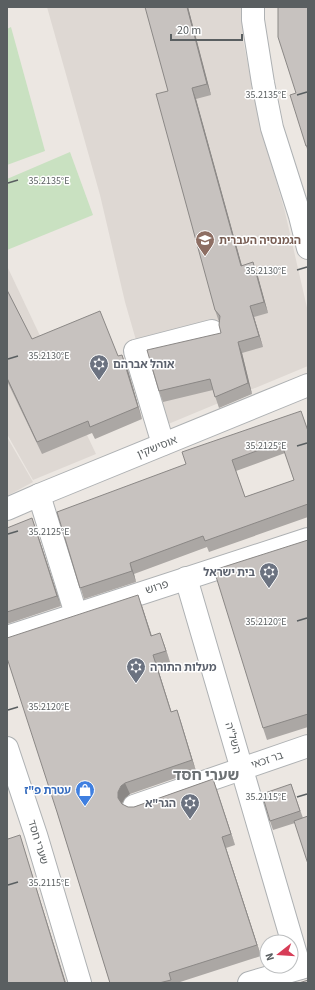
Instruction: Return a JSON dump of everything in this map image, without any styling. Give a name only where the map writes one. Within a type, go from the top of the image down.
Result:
[{"type":"street","points":[[253,7],[253,20],[272,128],[304,212],[308,248]]},
{"type":"street","points":[[163,444],[135,351],[212,331]]},
{"type":"street","name":"אוסישקין","points":[[7,510],[39,495],[308,385]]},
{"type":"street","points":[[39,495],[76,614]]},
{"type":"street","name":"פרוש","points":[[7,637],[308,539]]},
{"type":"street","name":"השל\"ה","points":[[186,578],[242,768],[304,967]]},
{"type":"street","name":"בר זכאי","points":[[134,806],[308,746]]},
{"type":"street","name":"שערי חסד","points":[[7,748],[36,835],[80,983]]},
{"type":"street","points":[[249,983],[304,967]]},
{"type":"shaded area","name":"הגמנסיה העברית","points":[[47,7],[243,7],[243,40],[259,120],[285,212],[308,312],[308,366],[161,427],[125,302],[100,195]]},
{"type":"shaded area","points":[[7,266],[96,454],[33,480],[7,434]]},
{"type":"shaded area","points":[[7,437],[33,482],[7,496]]},
{"type":"green space","points":[[11,27],[45,151],[7,165],[7,29]]},
{"type":"green space","points":[[70,152],[93,215],[7,250],[7,179]]},
{"type":"building","points":[[145,7],[187,7],[207,84],[192,88],[241,266],[253,262],[264,302],[250,306],[259,336],[238,342],[248,383],[215,397],[210,379],[159,391],[147,350],[221,333],[219,325],[220,316],[215,310],[156,94],[168,91]]},
{"type":"building","points":[[278,7],[308,7],[308,146],[306,146],[290,95],[296,93],[278,37]]},
{"type":"building","points":[[7,290],[32,339],[100,311],[118,356],[122,355],[138,407],[90,427],[88,421],[37,442],[7,378]]},
{"type":"building","points":[[301,411],[308,431],[308,504],[205,541],[203,536],[130,563],[132,571],[80,588],[57,512],[186,464],[182,452]],"holes":[[[281,442],[294,480],[245,497],[232,460]]]},
{"type":"building","points":[[32,518],[57,596],[7,612],[7,528]]},
{"type":"building","points":[[308,540],[308,714],[263,728],[214,570]]},
{"type":"building","points":[[138,595],[151,636],[160,633],[166,651],[153,655],[171,712],[177,710],[192,760],[125,783],[121,786],[118,792],[118,798],[122,804],[128,807],[134,807],[213,779],[231,834],[222,837],[257,945],[169,973],[171,980],[159,983],[110,983],[7,658],[7,638]]},
{"type":"building","points":[[291,784],[300,811],[270,821],[262,794]]},
{"type":"building","points":[[308,816],[308,864],[294,821]]},
{"type":"building","points":[[20,835],[65,983],[7,983],[7,837],[8,839]]},
{"type":"building","points":[[308,980],[308,983],[299,983]]},
{"type":"place","name":"הגמנסיה העברית","points":[[205,257]]},
{"type":"place","name":"אוהל אברהם","points":[[99,381]]},
{"type":"place","name":"בית ישראל","points":[[269,589]]},
{"type":"place","name":"מעלות התורה","points":[[136,684]]},
{"type":"place","name":"עטרת פ\"ז","points":[[85,807]]},
{"type":"place","name":"הגר\"א","points":[[190,820]]},
{"type":"district","name":"שערי חסד","points":[[206,775]]}]
